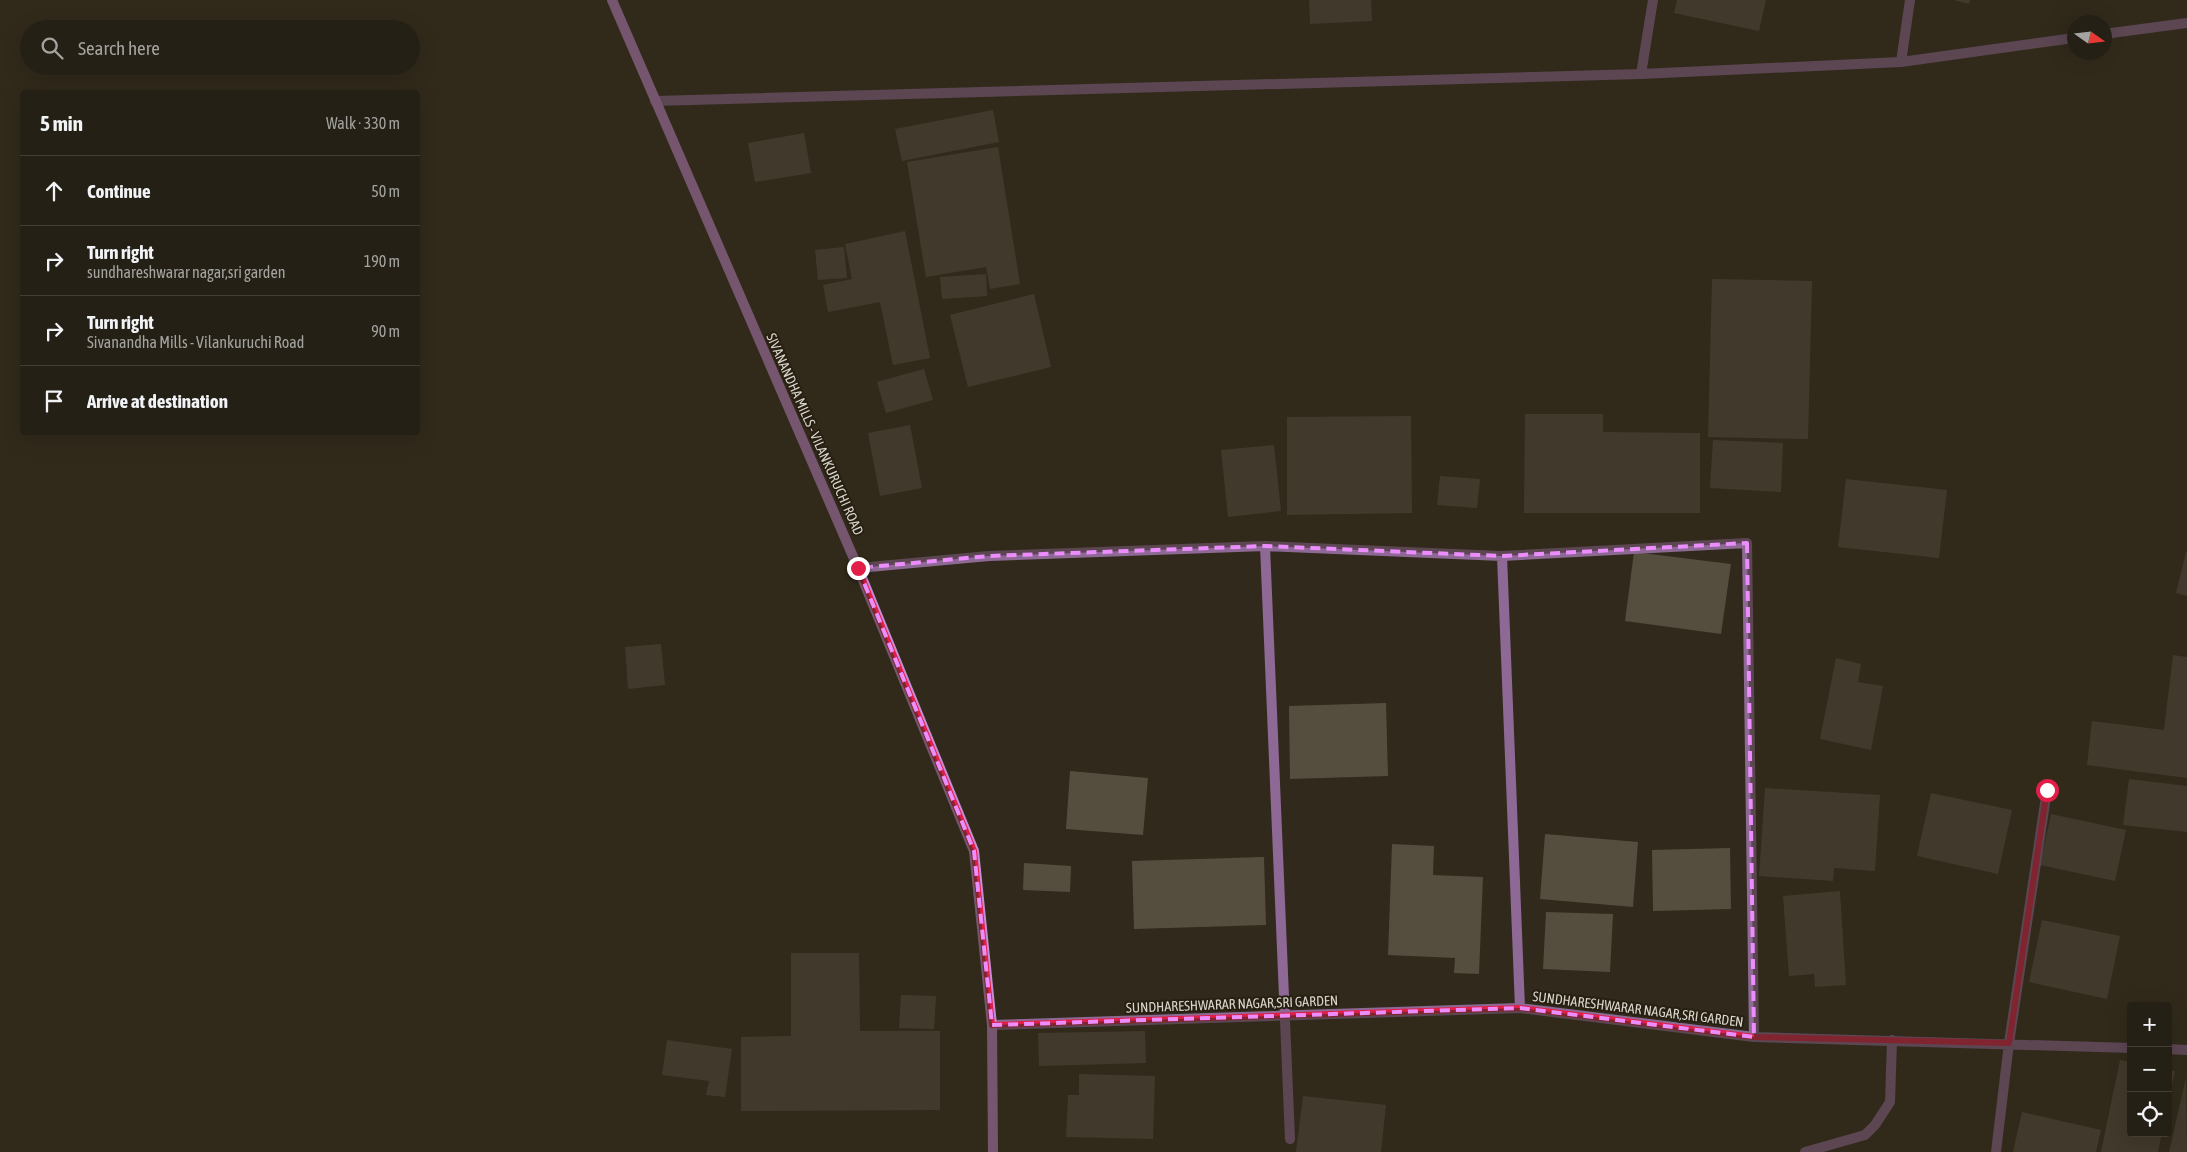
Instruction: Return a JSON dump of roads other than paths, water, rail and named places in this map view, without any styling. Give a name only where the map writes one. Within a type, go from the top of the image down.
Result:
[{"type":"main road","name":"SIVANANDHA MILLS - VILANKURUCHI ROAD","points":[[612,0],[858,568],[974,851],[992,1025],[993,1152]]},
{"type":"street","points":[[1641,74],[1653,0]]},
{"type":"street","points":[[1901,62],[1910,0]]},
{"type":"street","points":[[2112,33],[2187,23]]},
{"type":"street","points":[[655,101],[1641,74],[1901,62],[2067,39]]},
{"type":"street","points":[[858,568],[989,556],[1265,546],[1502,556],[1747,543],[1754,1037]]},
{"type":"street","points":[[1265,546],[1283,1016],[1290,1139]]},
{"type":"street","points":[[1502,556],[1520,1008]]},
{"type":"street","points":[[1996,1152],[2009,1043],[2047,790]]},
{"type":"street","name":"SUNDHARESHWARAR NAGAR,SRI GARDEN","points":[[992,1025],[1520,1008],[1754,1037],[2127,1048]]},
{"type":"street","points":[[1805,1152],[1865,1135],[1875,1125],[1890,1102],[1892,1040]]},
{"type":"street","points":[[2172,1049],[2187,1050]]}]
